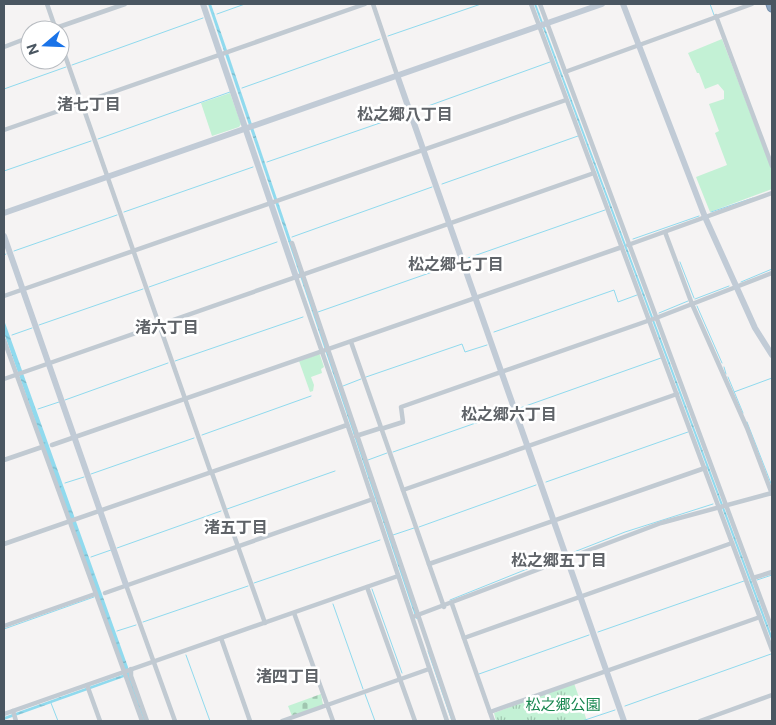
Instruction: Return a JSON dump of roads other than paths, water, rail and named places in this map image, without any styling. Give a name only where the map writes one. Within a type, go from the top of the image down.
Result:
[{"type":"street","points":[[47,4],[51,20]]},
{"type":"street","points":[[70,23],[125,4]]},
{"type":"street","points":[[203,4],[224,53],[299,276],[322,352],[347,425],[355,437],[447,721]]},
{"type":"street","points":[[4,130],[365,4]]},
{"type":"street","points":[[373,4],[624,721]]},
{"type":"street","points":[[531,4],[772,650]]},
{"type":"street","points":[[540,4],[772,630]]},
{"type":"street","points":[[4,213],[602,4]]},
{"type":"street","points":[[623,4],[705,218],[755,328],[772,355]]},
{"type":"street","points":[[565,72],[752,4]]},
{"type":"street","points":[[716,16],[772,166]]},
{"type":"street","points":[[4,46],[20,40]]},
{"type":"street","points":[[70,70],[264,623]]},
{"type":"street","points":[[4,296],[566,100]]},
{"type":"street","points":[[4,379],[594,172]]},
{"type":"street","points":[[52,445],[629,245],[772,193]]},
{"type":"street","points":[[414,616],[452,604],[566,558],[661,523],[719,506],[772,494],[750,436],[692,304],[665,232]]},
{"type":"street","points":[[4,236],[175,721]]},
{"type":"street","points":[[292,243],[299,276],[329,350],[398,576],[454,721]]},
{"type":"street","points":[[355,437],[403,422],[401,407],[656,318],[772,273]]},
{"type":"street","points":[[4,340],[142,721]]},
{"type":"street","points":[[351,342],[444,606]]},
{"type":"street","points":[[403,490],[677,394]]},
{"type":"street","points":[[4,544],[101,512],[347,425]]},
{"type":"street","points":[[4,460],[42,446]]},
{"type":"street","points":[[429,564],[705,468]]},
{"type":"street","points":[[105,593],[373,499]]},
{"type":"street","points":[[464,638],[732,543]]},
{"type":"street","points":[[753,578],[772,572]]},
{"type":"street","points":[[4,714],[14,716],[124,675],[130,669],[398,576]]},
{"type":"street","points":[[367,587],[416,721]]},
{"type":"street","points":[[4,626],[95,594]]},
{"type":"street","points":[[452,604],[493,721]]},
{"type":"street","points":[[294,612],[333,721]]},
{"type":"street","points":[[490,712],[760,616]]},
{"type":"street","points":[[221,638],[250,721]]},
{"type":"street","points":[[130,669],[148,721]]},
{"type":"street","points":[[282,721],[429,669]]},
{"type":"street","points":[[88,687],[100,721]]},
{"type":"street","points":[[700,721],[772,696]]},
{"type":"water","points":[[208,4],[211,4],[228,53],[418,618],[416,619]]},
{"type":"water","points":[[534,4],[536,4],[772,636],[772,642]]},
{"type":"water","points":[[4,320],[146,721],[144,721],[127,676],[4,720],[4,717],[125,674],[4,333]]},
{"type":"waterway","points":[[217,14],[245,4]]},
{"type":"waterway","points":[[388,36],[481,4]]},
{"type":"waterway","points":[[710,4],[714,15]]},
{"type":"waterway","points":[[72,65],[203,18]]},
{"type":"waterway","points":[[242,88],[380,39]]},
{"type":"waterway","points":[[417,110],[550,62]]},
{"type":"waterway","points":[[4,89],[58,70]]},
{"type":"waterway","points":[[98,139],[230,92]]},
{"type":"waterway","points":[[267,162],[406,114]]},
{"type":"waterway","points":[[442,184],[578,136]]},
{"type":"waterway","points":[[4,171],[91,141]]},
{"type":"waterway","points":[[124,212],[253,167]]},
{"type":"waterway","points":[[292,237],[432,187]]},
{"type":"waterway","points":[[711,212],[753,198]]},
{"type":"waterway","points":[[468,258],[605,210]]},
{"type":"waterway","points":[[14,251],[117,215]]},
{"type":"waterway","points":[[633,239],[699,216]]},
{"type":"waterway","points":[[149,287],[277,242]]},
{"type":"waterway","points":[[680,262],[694,298]]},
{"type":"waterway","points":[[318,312],[458,263]]},
{"type":"waterway","points":[[741,282],[772,269]]},
{"type":"waterway","points":[[695,299],[729,286]]},
{"type":"waterway","points":[[39,325],[143,289]]},
{"type":"waterway","points":[[494,332],[614,290],[618,302],[637,295]]},
{"type":"waterway","points":[[659,313],[688,301]]},
{"type":"waterway","points":[[697,306],[722,363]]},
{"type":"waterway","points":[[175,361],[303,317]]},
{"type":"waterway","points":[[12,335],[32,328]]},
{"type":"waterway","points":[[366,377],[462,344],[465,352],[487,345]]},
{"type":"waterway","points":[[520,408],[661,358]]},
{"type":"waterway","points":[[65,400],[168,363]]},
{"type":"waterway","points":[[724,367],[726,374]]},
{"type":"waterway","points":[[728,377],[743,413]]},
{"type":"waterway","points":[[734,392],[772,378]]},
{"type":"waterway","points":[[343,386],[361,379]]},
{"type":"waterway","points":[[202,435],[311,396]]},
{"type":"waterway","points":[[38,409],[59,402]]},
{"type":"waterway","points":[[393,452],[510,411]]},
{"type":"waterway","points":[[747,422],[772,486]]},
{"type":"waterway","points":[[546,482],[688,432]]},
{"type":"waterway","points":[[91,474],[194,438]]},
{"type":"waterway","points":[[368,460],[387,453]]},
{"type":"waterway","points":[[227,509],[335,471]]},
{"type":"waterway","points":[[65,483],[84,477]]},
{"type":"waterway","points":[[419,527],[536,485]]},
{"type":"waterway","points":[[574,552],[625,532],[713,504]]},
{"type":"waterway","points":[[117,548],[221,511]]},
{"type":"waterway","points":[[393,535],[414,528]]},
{"type":"waterway","points":[[254,583],[380,540]]},
{"type":"waterway","points":[[91,557],[111,550]]},
{"type":"waterway","points":[[450,600],[557,557]]},
{"type":"waterway","points":[[757,580],[772,575]]},
{"type":"waterway","points":[[598,632],[744,581]]},
{"type":"waterway","points":[[143,622],[248,586]]},
{"type":"waterway","points":[[372,589],[402,673]]},
{"type":"waterway","points":[[4,629],[94,597]]},
{"type":"waterway","points":[[333,604],[363,689]]},
{"type":"waterway","points":[[117,631],[136,625]]},
{"type":"waterway","points":[[479,674],[589,635]]},
{"type":"waterway","points":[[428,651],[452,721]]},
{"type":"waterway","points":[[625,706],[771,654]]},
{"type":"waterway","points":[[186,655],[210,721]]},
{"type":"waterway","points":[[365,694],[375,721]]},
{"type":"waterway","points":[[51,703],[58,721]]},
{"type":"waterway","points":[[582,721],[615,710]]},
{"type":"district","name":"渚七丁目","points":[[89,104]]},
{"type":"district","name":"松之郷八丁目","points":[[405,114]]},
{"type":"district","name":"松之郷七丁目","points":[[456,264]]},
{"type":"district","name":"渚六丁目","points":[[167,327]]},
{"type":"district","name":"松之郷六丁目","points":[[509,414]]},
{"type":"district","name":"渚五丁目","points":[[236,527]]},
{"type":"district","name":"松之郷五丁目","points":[[559,560]]},
{"type":"district","name":"渚四丁目","points":[[288,676]]},
{"type":"park label","name":"松之郷公園","points":[[563,705]]}]
